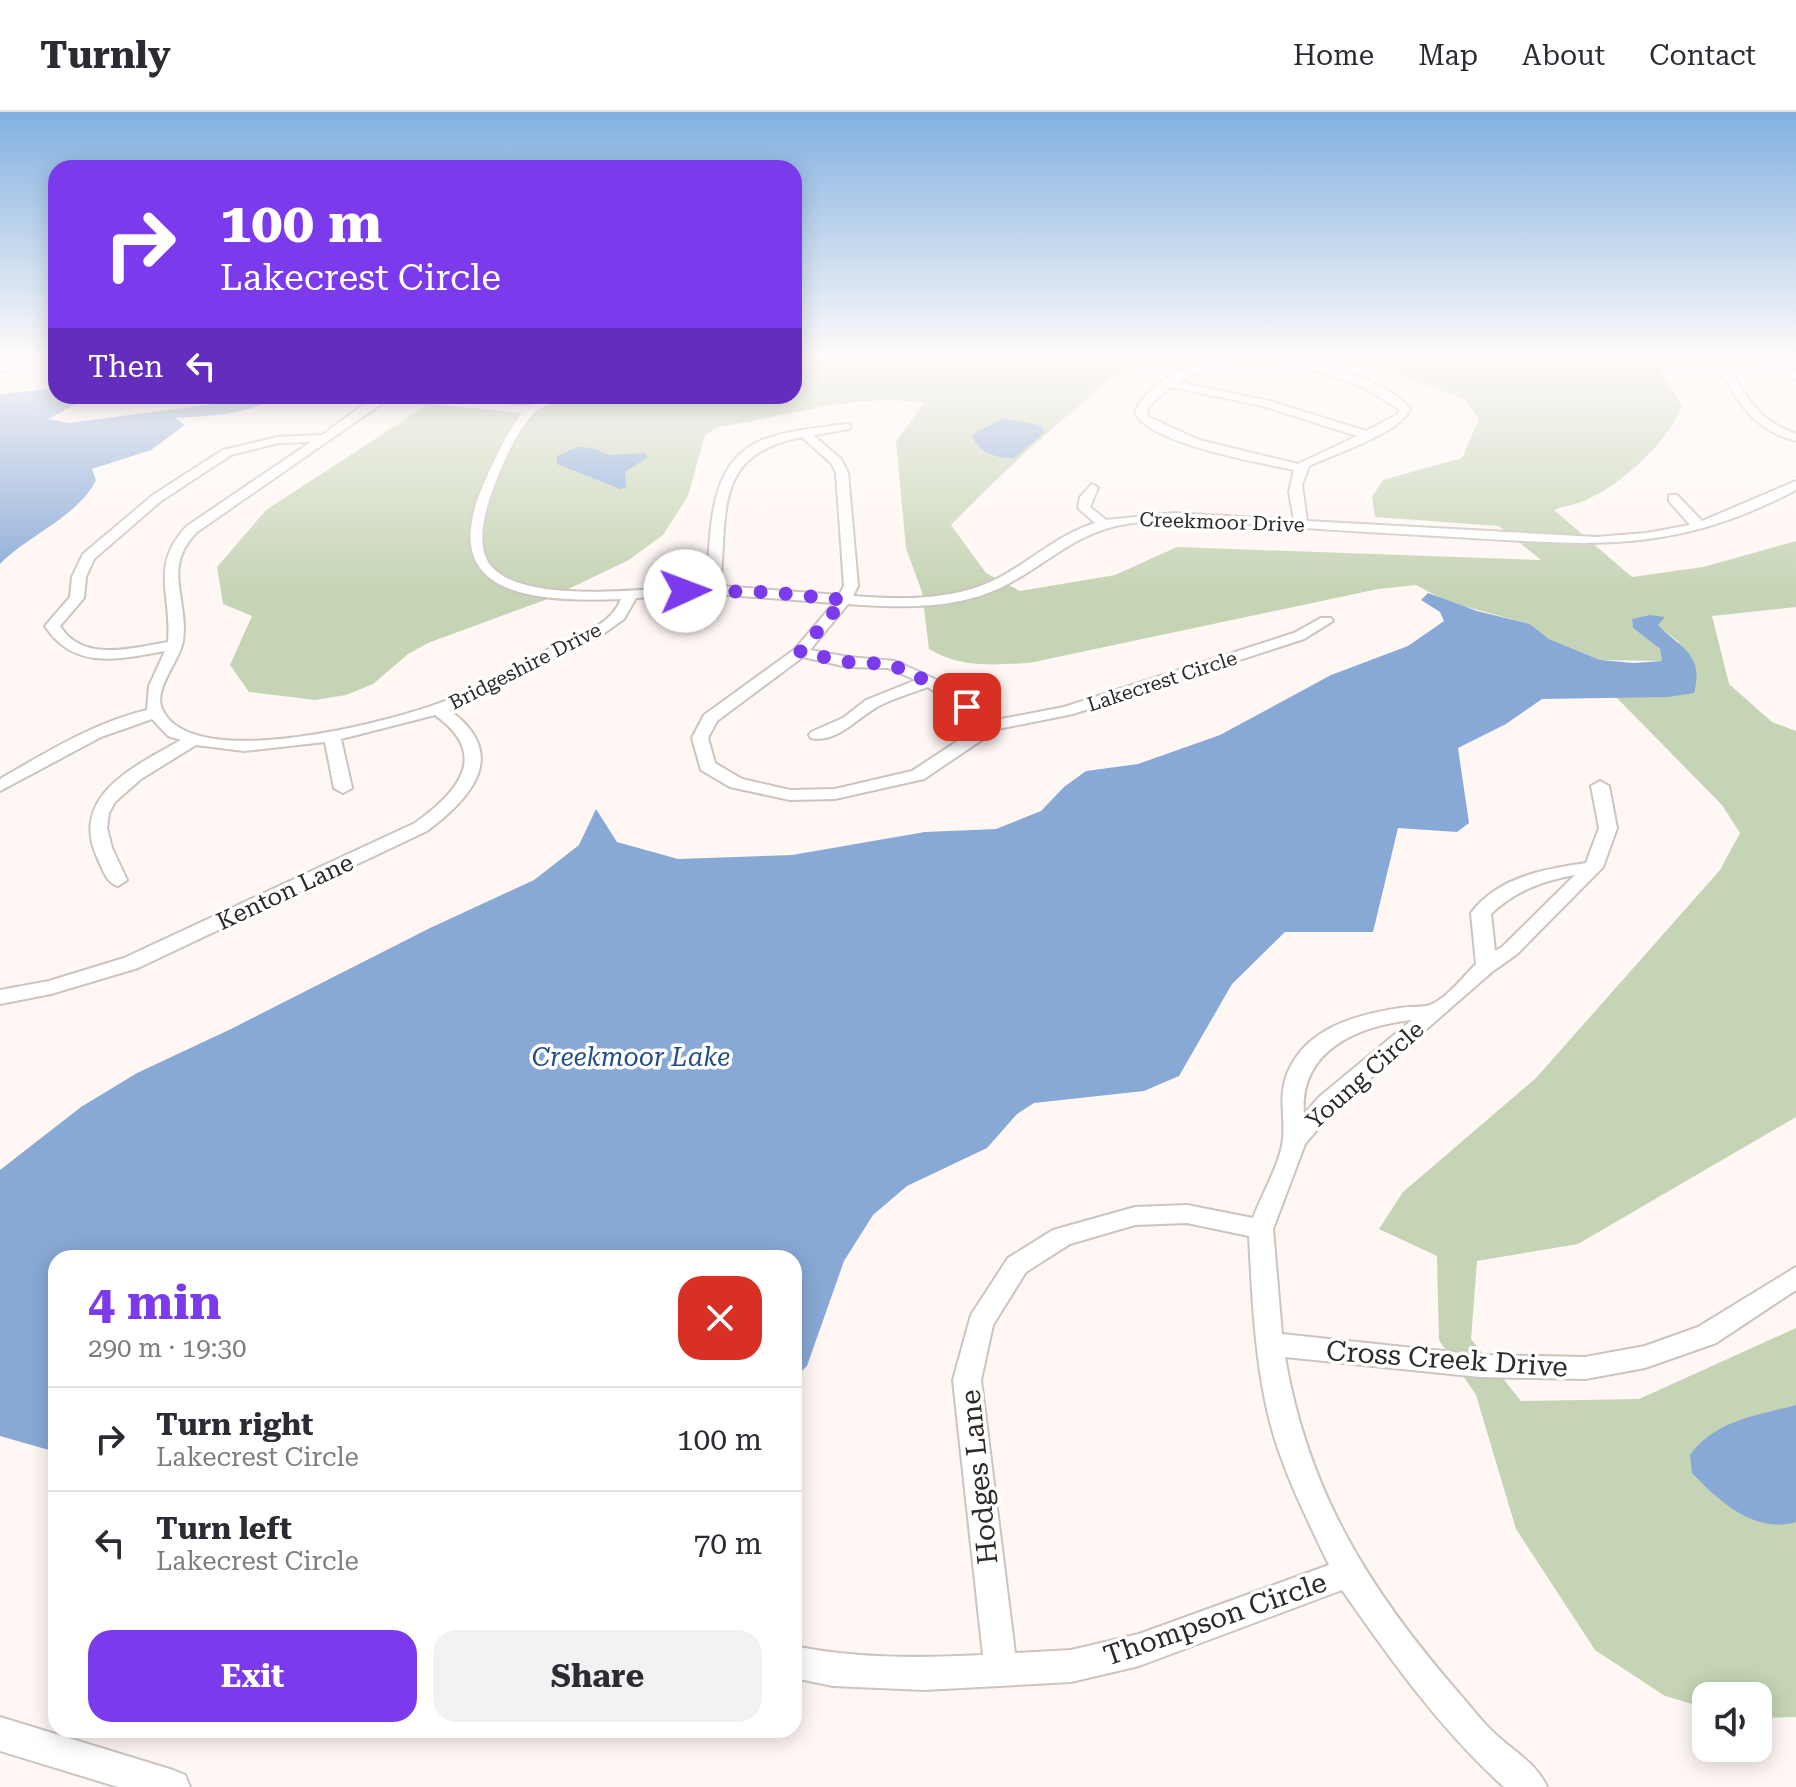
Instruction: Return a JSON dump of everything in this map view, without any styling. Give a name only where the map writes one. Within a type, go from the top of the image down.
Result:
[{"type":"street","points":[[0,786],[118,722],[156,713],[153,701],[175,645],[172,587],[176,546],[192,529],[329,436]]},
{"type":"street","name":"Creekmoor Drive","points":[[517,436],[493,477],[475,524],[480,558],[496,578],[532,589],[566,594],[630,595],[713,589],[904,604],[990,590],[1068,540],[1103,524],[1160,517],[1576,540],[1646,537],[1700,525],[1755,507],[1796,485]]},
{"type":"street","points":[[713,589],[727,478],[747,451],[770,441],[794,436]]},
{"type":"street","points":[[807,436],[837,462],[842,473],[851,586],[844,600]]},
{"type":"street","points":[[1184,436],[1242,456],[1301,468]]},
{"type":"street","points":[[1301,524],[1293,483],[1301,468],[1364,436]]},
{"type":"street","points":[[175,645],[118,653],[84,652],[66,646],[57,638],[52,626],[77,598],[79,577],[88,557],[157,498],[227,452],[278,440],[326,438]]},
{"type":"street","points":[[1092,488],[1084,508],[1103,524]]},
{"type":"street","points":[[1673,498],[1691,520],[1700,525]]},
{"type":"street","name":"Bridgeshire Drive","points":[[156,713],[167,726],[195,739],[249,746],[332,736],[388,724],[437,709],[477,692],[606,626],[626,611],[630,595]]},
{"type":"street","name":"Lakecrest Circle","points":[[844,600],[800,652],[710,718],[700,738],[707,766],[736,783],[790,795],[835,794],[918,775],[993,725],[1090,704],[1299,636],[1326,621]]},
{"type":"street","points":[[800,652],[848,662],[890,664],[928,681],[993,725]]},
{"type":"street","points":[[817,735],[849,721],[872,703],[928,681]]},
{"type":"street","name":"Kenton Lane","points":[[0,997],[51,987],[131,963],[421,827],[460,793],[470,773],[474,753],[467,735],[437,709]]},
{"type":"street","points":[[332,736],[343,788]]},
{"type":"street","points":[[118,880],[97,830],[103,805],[131,778],[195,739]]},
{"type":"street","name":"Young Circle","points":[[1530,1787],[1480,1743],[1419,1672],[1348,1573],[1311,1498],[1279,1404],[1269,1344],[1261,1229],[1295,1140],[1327,1103],[1486,966],[1509,951],[1594,867],[1608,828],[1600,786]]},
{"type":"street","points":[[1486,966],[1481,913],[1498,894],[1524,880],[1594,867]]},
{"type":"street","name":"Young Circle","points":[[1295,1140],[1291,1115],[1297,1073],[1316,1045],[1347,1025],[1387,1015],[1436,1011]]},
{"type":"street","name":"Hodges Lane","points":[[1001,1669],[967,1380],[980,1323],[1017,1265],[1062,1237],[1135,1216],[1187,1214],[1261,1229]]},
{"type":"street","name":"Cross Creek Drive","points":[[1269,1344],[1480,1366],[1585,1368],[1645,1357],[1707,1335],[1796,1277]]},
{"type":"street","name":"Thompson Circle","points":[[802,1664],[833,1670],[924,1674],[1071,1666],[1139,1650],[1348,1573]]},
{"type":"street","points":[[0,1734],[173,1787]]},
{"type":"green space","points":[[379,436],[705,436],[688,496],[663,535],[629,560],[545,600],[428,643],[408,654],[373,684],[346,695],[315,700],[249,692],[230,665],[252,616],[223,604],[217,567],[266,510]]},
{"type":"green space","points":[[900,436],[1044,436],[951,525],[986,573],[1020,591],[1115,575],[1177,547],[1541,560],[1499,526],[1375,517],[1372,497],[1383,480],[1462,458],[1472,436],[1664,436],[1613,485],[1584,501],[1554,510],[1632,577],[1703,567],[1796,541],[1796,607],[1712,616],[1729,684],[1772,722],[1796,731],[1796,1117],[1578,1244],[1477,1261],[1471,1339],[1521,1401],[1639,1399],[1796,1328],[1796,1717],[1772,1718],[1772,1682],[1692,1682],[1692,1704],[1665,1696],[1595,1650],[1516,1529],[1476,1395],[1439,1340],[1437,1256],[1379,1229],[1403,1192],[1536,1078],[1720,870],[1740,833],[1722,805],[1615,696],[1668,697],[1679,642],[1657,625],[1664,618],[1632,619],[1633,628],[1660,649],[1662,661],[1600,660],[1549,639],[1530,624],[1448,602],[1416,585],[1378,589],[1029,663],[965,662],[929,649],[922,592],[906,548],[896,441]]},
{"type":"water","points":[[0,436],[170,436],[151,450],[92,469],[96,480],[78,504],[0,564]]},
{"type":"water","points":[[973,436],[1040,436],[1014,458],[995,456]]},
{"type":"water","points":[[577,447],[610,455],[644,453],[648,457],[625,472],[626,488],[620,489],[557,464],[557,456]]},
{"type":"water","name":"Creekmoor Lake","points":[[1428,593],[1477,611],[1530,624],[1549,639],[1600,660],[1634,663],[1662,661],[1660,649],[1633,628],[1632,619],[1650,615],[1665,617],[1658,625],[1689,653],[1693,661],[1696,669],[1694,693],[1668,697],[1542,699],[1506,724],[1458,748],[1469,823],[1457,832],[1398,828],[1373,932],[1285,932],[1232,984],[1179,1076],[1144,1091],[1034,1103],[1017,1114],[987,1148],[907,1186],[873,1215],[844,1261],[807,1366],[802,1371],[802,1250],[48,1250],[48,1450],[0,1436],[0,1170],[81,1107],[137,1073],[534,880],[579,845],[596,809],[617,842],[678,859],[792,855],[925,832],[996,829],[1041,811],[1064,787],[1086,771],[1138,764],[1220,735],[1331,675],[1408,646],[1444,621],[1440,612],[1421,600]]},
{"type":"water","points":[[1796,1405],[1796,1522],[1766,1523],[1752,1519],[1726,1504],[1692,1473],[1690,1455],[1712,1434],[1752,1416]]},
{"type":"route","points":[[685,591],[770,592],[844,600],[800,652],[848,662],[890,664],[942,688],[967,707]]}]
